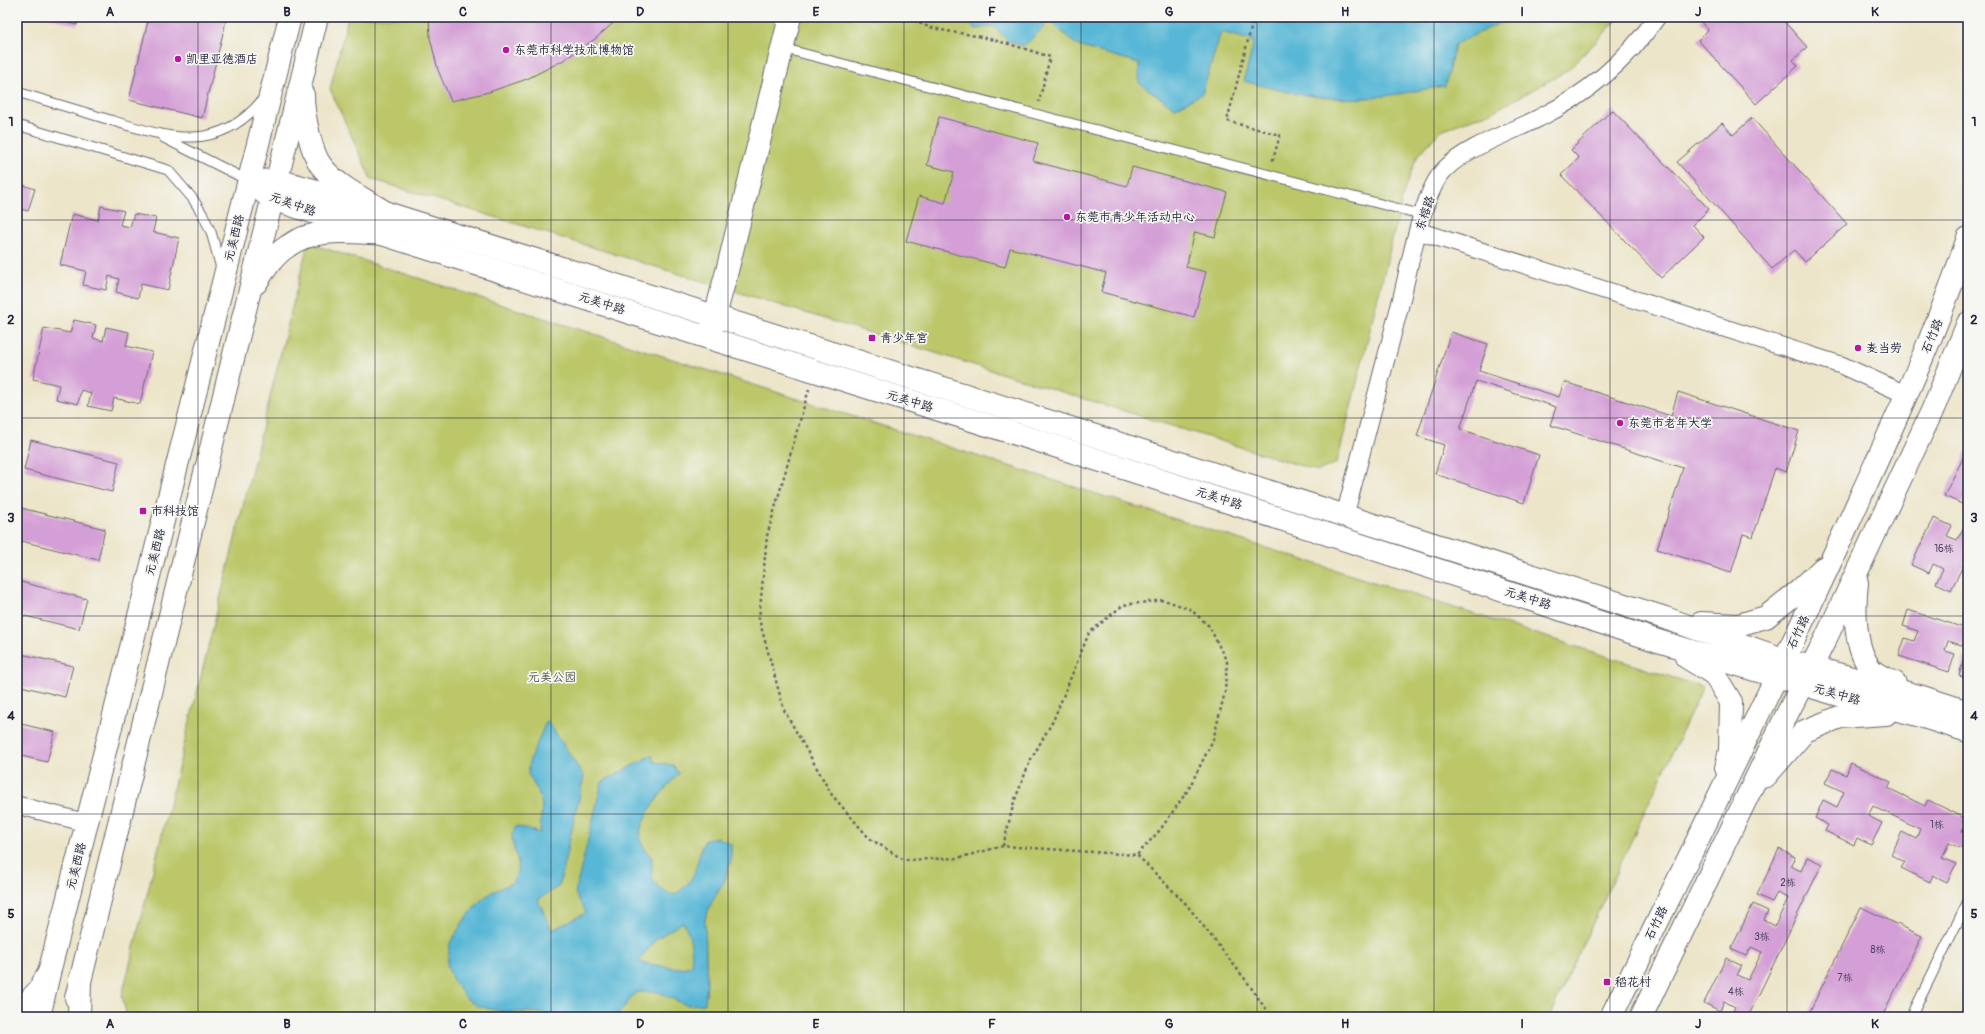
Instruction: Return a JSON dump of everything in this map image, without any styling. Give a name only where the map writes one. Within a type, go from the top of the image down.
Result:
[{"type":"main road","name":"元美西路","points":[[39,1017],[290,17]]},
{"type":"main road","points":[[71,1017],[317,17]]},
{"type":"main road","points":[[709,338],[790,17]]},
{"type":"main road","points":[[304,72],[303,110],[311,142],[322,168],[387,224]]},
{"type":"main road","name":"元美中路","points":[[249,181],[387,224],[714,317],[1345,515],[1665,618],[1782,668]]},
{"type":"main road","points":[[249,292],[270,262],[288,245],[311,236],[387,224]]},
{"type":"main road","name":"元美中路","points":[[387,224],[709,338],[1096,459],[1658,640],[1782,668],[1917,705],[1968,712]]},
{"type":"main road","name":"石竹路","points":[[1611,1017],[1782,668],[1907,395],[1941,315],[1968,238]]},
{"type":"main road","points":[[1641,1017],[1859,568],[1933,409],[1968,323]]},
{"type":"main road","points":[[1665,618],[1707,624],[1738,625],[1766,617],[1800,590],[1831,561]]},
{"type":"main road","points":[[1859,568],[1854,606],[1862,656],[1872,670],[1917,705]]},
{"type":"main road","points":[[1658,640],[1714,674],[1730,702],[1730,750],[1720,794]]},
{"type":"main road","points":[[1745,802],[1805,731],[1840,717],[1873,714],[1917,705]]},
{"type":"main road","name":"元美中路","points":[[1917,705],[1968,731]]},
{"type":"main road","points":[[17,1014],[38,991],[49,973]]},
{"type":"main road","points":[[79,1017],[80,980]]},
{"type":"street","name":"东榕路","points":[[1345,515],[1418,231],[1432,191],[1445,170],[1466,154],[1540,118],[1592,86],[1626,55],[1657,17]]},
{"type":"street","points":[[1418,231],[1841,365],[1907,395]]},
{"type":"street","points":[[17,805],[87,823]]},
{"type":"lane","points":[[782,48],[1423,215]]},
{"type":"lane","points":[[17,92],[171,137],[195,137],[217,132],[232,126],[256,107],[274,81]]},
{"type":"lane","points":[[17,125],[168,170],[193,199],[211,232],[221,268],[222,287]]},
{"type":"lane","points":[[156,133],[249,181]]},
{"type":"lane","points":[[1911,1017],[1968,900]]},
{"type":"path","points":[[909,17],[918,23],[941,31],[976,36],[1050,57],[1036,114]]},
{"type":"path","points":[[1254,17],[1227,121],[1280,134],[1269,175]]},
{"type":"path","points":[[814,371],[767,536],[759,619],[784,710],[832,795],[869,838],[904,860],[958,858],[1003,846],[1137,855],[1186,904],[1248,983],[1271,1017]]},
{"type":"path","points":[[1003,846],[1014,802],[1030,761],[1053,721],[1089,633],[1123,605],[1164,600],[1190,609],[1209,626],[1227,662],[1225,692],[1213,740],[1188,790],[1160,830],[1137,855]]},
{"type":"green space","points":[[348,17],[1620,17],[1567,71],[1492,112],[1441,130],[1417,157],[1405,188],[1337,463],[1318,471],[371,179],[330,89]]},
{"type":"green space","name":"元美公园","points":[[308,243],[1703,687],[1549,1017],[127,1017],[122,996]]},
{"type":"water","points":[[930,17],[1513,17],[1455,44],[1445,86],[1396,94],[1351,99],[1304,95],[1244,81],[1254,41],[1221,32],[1202,94],[1175,108],[1139,83],[1139,63],[1078,46],[1050,21],[1024,46],[1009,41],[993,26],[976,29],[962,18],[952,21],[932,20]]},
{"type":"water","points":[[547,720],[584,776],[559,886],[538,900],[552,930],[586,913],[575,893],[602,782],[652,755],[654,762],[673,765],[679,774],[655,803],[641,829],[641,842],[652,858],[653,877],[658,886],[667,893],[674,895],[682,889],[688,883],[695,871],[705,840],[717,837],[731,844],[731,861],[724,882],[712,902],[705,919],[707,984],[705,1004],[686,1005],[658,992],[636,992],[616,1017],[553,1017],[542,1013],[499,1011],[477,1006],[466,998],[454,982],[447,966],[450,943],[463,922],[479,902],[492,892],[514,882],[518,865],[512,839],[513,830],[516,826],[540,833],[542,804],[539,793],[528,774],[530,759]],"holes":[[[683,922],[691,943],[691,966],[679,968],[638,962],[656,939]]]},
{"type":"building","points":[[47,17],[79,17],[77,25]]},
{"type":"building","name":"凯里亚德酒店","points":[[149,17],[227,17],[202,118],[129,100]]},
{"type":"building","name":"东莞市科学技术博物馆","points":[[429,17],[620,17],[595,39],[562,61],[527,79],[489,92],[451,101],[438,70],[430,38]]},
{"type":"building","points":[[1705,17],[1780,17],[1807,47],[1793,60],[1798,66],[1756,104],[1698,40],[1708,30],[1700,21]]},
{"type":"building","points":[[1612,110],[1709,209],[1693,225],[1704,237],[1661,278],[1561,175],[1579,158],[1571,150]]},
{"type":"building","name":"东莞市青少年活动中心","points":[[939,117],[1038,143],[1033,161],[1127,186],[1132,167],[1227,192],[1215,237],[1195,232],[1186,267],[1206,272],[1194,317],[1101,292],[1106,273],[1010,248],[1005,267],[906,241],[919,196],[945,203],[954,172],[927,165]]},
{"type":"building","points":[[1752,118],[1847,224],[1805,262],[1794,250],[1772,269],[1677,162],[1722,123],[1733,135]]},
{"type":"building","points":[[17,183],[35,189],[28,211],[17,208]]},
{"type":"building","points":[[101,206],[124,211],[120,225],[130,227],[134,214],[156,218],[153,232],[179,238],[168,290],[141,284],[138,298],[116,292],[119,279],[109,276],[106,290],[83,285],[86,271],[60,265],[72,214],[98,220]]},
{"type":"building","points":[[74,320],[96,325],[93,338],[103,341],[106,327],[129,332],[126,346],[152,352],[140,404],[114,398],[111,411],[88,406],[91,393],[81,390],[78,404],[56,399],[59,385],[33,379],[44,328],[70,333]]},
{"type":"building","points":[[1451,332],[1488,344],[1479,371],[1559,397],[1564,382],[1671,416],[1678,392],[1799,431],[1786,472],[1775,468],[1753,537],[1743,534],[1731,573],[1657,549],[1683,468],[1550,425],[1556,407],[1476,381],[1460,429],[1539,455],[1524,503],[1435,474],[1444,445],[1417,436]]},
{"type":"building","points":[[31,440],[119,462],[112,492],[24,470]]},
{"type":"building","points":[[1968,448],[1968,496],[1966,495],[1962,504],[1944,496]]},
{"type":"building","points":[[17,507],[105,529],[98,560],[17,540]]},
{"type":"building","points":[[1934,518],[1952,526],[1947,536],[1957,540],[1964,527],[1968,529],[1968,556],[1951,590],[1936,583],[1943,569],[1933,564],[1929,573],[1911,565]]},
{"type":"building","points":[[17,581],[87,599],[79,629],[17,614]]},
{"type":"building","points":[[1908,610],[1968,629],[1968,647],[1948,641],[1945,651],[1955,654],[1949,672],[1899,656],[1905,638],[1914,641],[1918,631],[1903,626]]},
{"type":"building","points":[[17,653],[73,666],[65,697],[17,685]]},
{"type":"building","points":[[1964,657],[1968,658],[1968,679],[1959,676]]},
{"type":"building","points":[[17,723],[55,732],[47,762],[17,755]]},
{"type":"building","points":[[1851,763],[1891,782],[1888,788],[1925,806],[1928,800],[1967,819],[1962,831],[1968,834],[1968,852],[1949,843],[1942,858],[1956,864],[1947,882],[1933,875],[1930,882],[1901,868],[1905,862],[1891,855],[1902,832],[1916,839],[1920,829],[1873,806],[1868,816],[1882,823],[1871,845],[1857,838],[1854,845],[1825,831],[1828,825],[1815,818],[1823,800],[1837,807],[1844,792],[1825,783],[1832,769],[1846,775]]},
{"type":"building","points":[[1779,849],[1795,857],[1790,866],[1801,871],[1807,857],[1822,864],[1748,1017],[1730,1017],[1735,1007],[1724,1001],[1720,1011],[1704,1003],[1726,958],[1742,966],[1737,975],[1748,980],[1762,952],[1751,947],[1746,956],[1731,949],[1753,904],[1768,911],[1764,920],[1775,926],[1788,898],[1777,893],[1772,902],[1757,895]]},
{"type":"building","points":[[1861,907],[1922,936],[1882,1017],[1807,1017]]},
{"type":"building","points":[[1700,1013],[1709,1017],[1698,1017]]},
{"type":"place","name":"东莞市科学技术博物馆","points":[[506,50]]},
{"type":"place","name":"凯里亚德酒店","points":[[178,59]]},
{"type":"place","name":"东莞市青少年活动中心","points":[[1067,217]]},
{"type":"place","name":"青少年宫","points":[[872,338]]},
{"type":"place","name":"麦当劳","points":[[1858,348]]},
{"type":"place","name":"东莞市老年大学","points":[[1620,423]]},
{"type":"place","name":"市科技馆","points":[[143,511]]},
{"type":"place","name":"稻花村","points":[[1607,982]]}]
